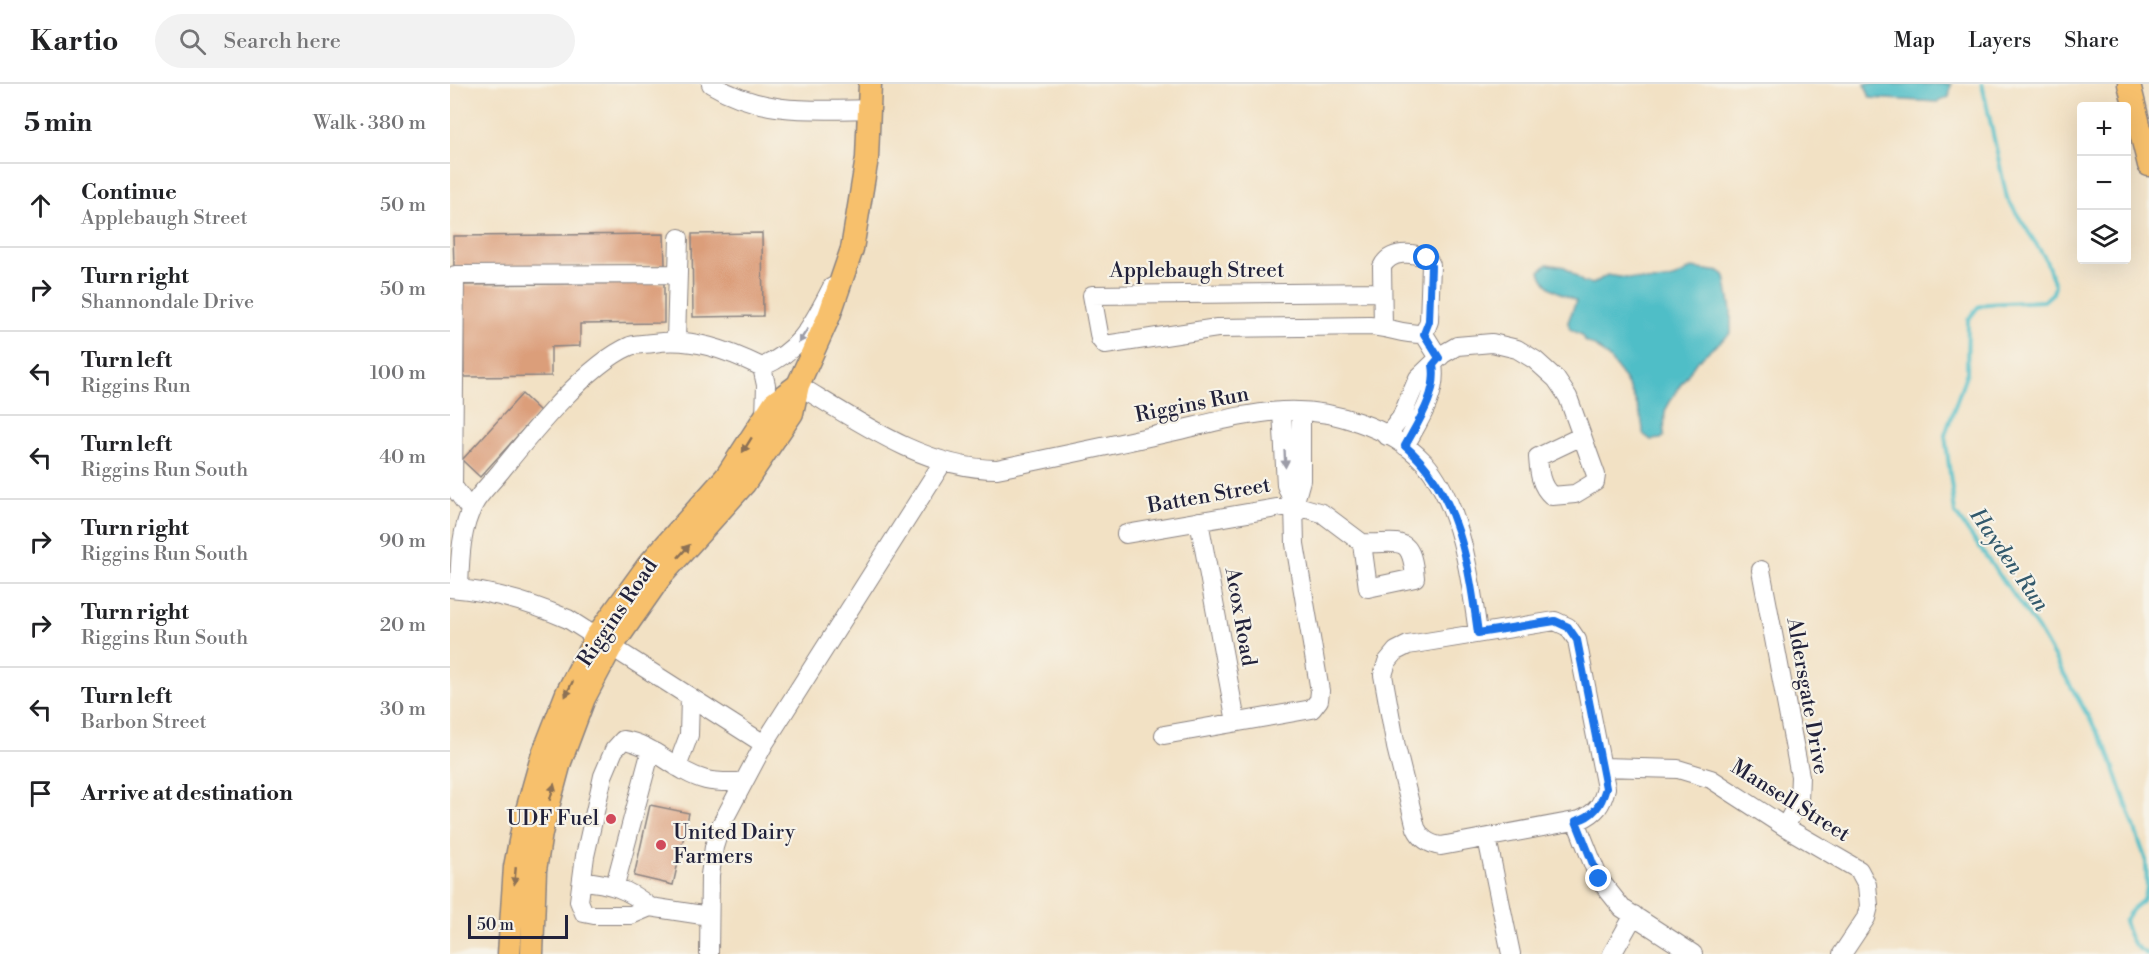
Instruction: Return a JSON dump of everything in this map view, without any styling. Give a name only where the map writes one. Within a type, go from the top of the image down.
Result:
[{"type":"main road","name":"Riggins Road","points":[[509,954],[515,867],[524,821],[542,757],[567,693],[603,643],[744,484],[792,413],[798,386],[829,316],[852,249],[862,200],[870,84]]},
{"type":"main road","points":[[2129,84],[2149,165]]},
{"type":"main road","name":"Riggins Road","points":[[532,954],[536,870],[541,833],[560,762],[603,643],[649,564],[726,477],[774,402],[798,386]]},
{"type":"street","points":[[711,84],[743,99],[772,108],[870,109]]},
{"type":"street","points":[[676,340],[679,238]]},
{"type":"street","points":[[762,367],[779,359],[799,344],[852,249]]},
{"type":"street","points":[[1383,327],[1382,267],[1386,259],[1395,255],[1417,254],[1427,258],[1431,266],[1429,321],[1424,334],[1436,362],[1435,375],[1426,408],[1405,446]]},
{"type":"street","points":[[471,511],[453,486],[455,275],[678,274]]},
{"type":"street","name":"Applebaugh Street","points":[[1383,292],[1092,295],[1100,339],[1105,345],[1217,328],[1268,325],[1383,327],[1393,332],[1424,334]]},
{"type":"street","points":[[762,367],[737,355],[691,341],[676,340],[631,346],[605,362],[569,394],[474,504],[454,589],[538,606],[568,619],[764,744]]},
{"type":"street","points":[[1387,436],[1401,418],[1418,378],[1457,346],[1473,342],[1492,343],[1517,349],[1536,360],[1556,379],[1568,397],[1581,436]]},
{"type":"street","points":[[762,367],[767,393],[765,417]]},
{"type":"street","name":"Riggins Run","points":[[798,386],[926,457],[977,469],[998,469],[1219,422],[1282,411],[1343,418],[1387,436],[1405,446],[1424,463],[1446,499],[1472,583],[1478,633]]},
{"type":"street","points":[[1408,400],[1426,408]]},
{"type":"street","points":[[1282,411],[1286,485],[1294,505]]},
{"type":"street","points":[[1164,735],[1312,709],[1319,700],[1320,691],[1295,544],[1294,505],[1301,480],[1301,412]]},
{"type":"street","points":[[709,954],[714,847],[721,825],[764,744],[943,462]]},
{"type":"street","name":"Batten Street","points":[[1126,534],[1294,505],[1322,513],[1362,543]]},
{"type":"street","name":"Acox Road","points":[[1199,521],[1236,722]]},
{"type":"street","name":"Aldersgate Drive","points":[[1761,570],[1800,776],[1799,801],[1785,827]]},
{"type":"street","points":[[1555,621],[1568,627],[1577,640],[1606,788],[1603,801],[1591,815],[1576,821],[1441,846],[1432,845],[1419,835],[1396,747],[1383,675],[1387,662],[1396,651],[1408,645],[1478,633],[1537,622],[1555,621]]},
{"type":"street","points":[[677,767],[689,735],[690,698]]},
{"type":"street","points":[[650,907],[631,915],[594,915],[584,913],[579,901],[603,776],[614,750],[623,740],[639,742],[677,767],[705,780],[743,782]]},
{"type":"street","points":[[615,885],[651,750]]},
{"type":"street","name":"Mansell Street","points":[[1602,767],[1678,769],[1711,779],[1785,827],[1859,870],[1867,885],[1866,918],[1842,954]]},
{"type":"street","points":[[1576,821],[1599,879],[1622,908],[1693,954]]},
{"type":"street","points":[[1487,838],[1511,954]]},
{"type":"street","points":[[582,881],[615,885],[632,893],[650,907],[709,916]]},
{"type":"street","points":[[1612,954],[1634,915]]},
{"type":"water","points":[[1865,84],[1951,84],[1949,97],[1937,102],[1870,98]]},
{"type":"water","points":[[1547,264],[1565,267],[1583,282],[1593,284],[1607,275],[1651,281],[1671,279],[1691,268],[1721,272],[1725,276],[1731,310],[1731,333],[1697,361],[1675,393],[1665,411],[1664,436],[1661,439],[1651,440],[1643,434],[1638,408],[1616,367],[1595,346],[1584,341],[1582,335],[1570,329],[1568,322],[1576,301],[1554,290],[1545,282],[1540,271]]},
{"type":"building","points":[[762,233],[763,316],[693,317],[692,234]]},
{"type":"building","points":[[664,234],[665,265],[454,267],[453,236]]},
{"type":"building","points":[[664,283],[664,323],[580,324],[580,346],[551,347],[551,376],[464,377],[463,285]]},
{"type":"building","points":[[522,394],[540,411],[480,477],[462,460]]},
{"type":"building","name":"United Dairy Farmers","points":[[650,805],[689,813],[673,885],[634,876]]},
{"type":"waterway","name":"Hayden Run","points":[[1982,84],[2007,198],[2045,258],[2055,285],[2053,293],[2044,301],[1987,304],[1978,307],[1968,320],[1967,372],[1945,435],[1955,513],[2038,629],[2108,751],[2146,861],[2147,888],[2142,901],[2132,909],[2124,921],[2132,941],[2148,954]]},
{"type":"place","name":"UDF Fuel","points":[[611,819]]},
{"type":"place","name":"United Dairy Farmers","points":[[661,845]]},
{"type":"route","points":[[1427,258],[1431,266],[1429,321],[1424,334],[1439,358],[1433,365],[1435,375],[1426,407],[1405,446],[1424,463],[1442,489],[1472,583],[1478,633],[1555,621],[1568,627],[1577,640],[1606,788],[1603,801],[1597,810],[1576,821],[1599,879]]}]
